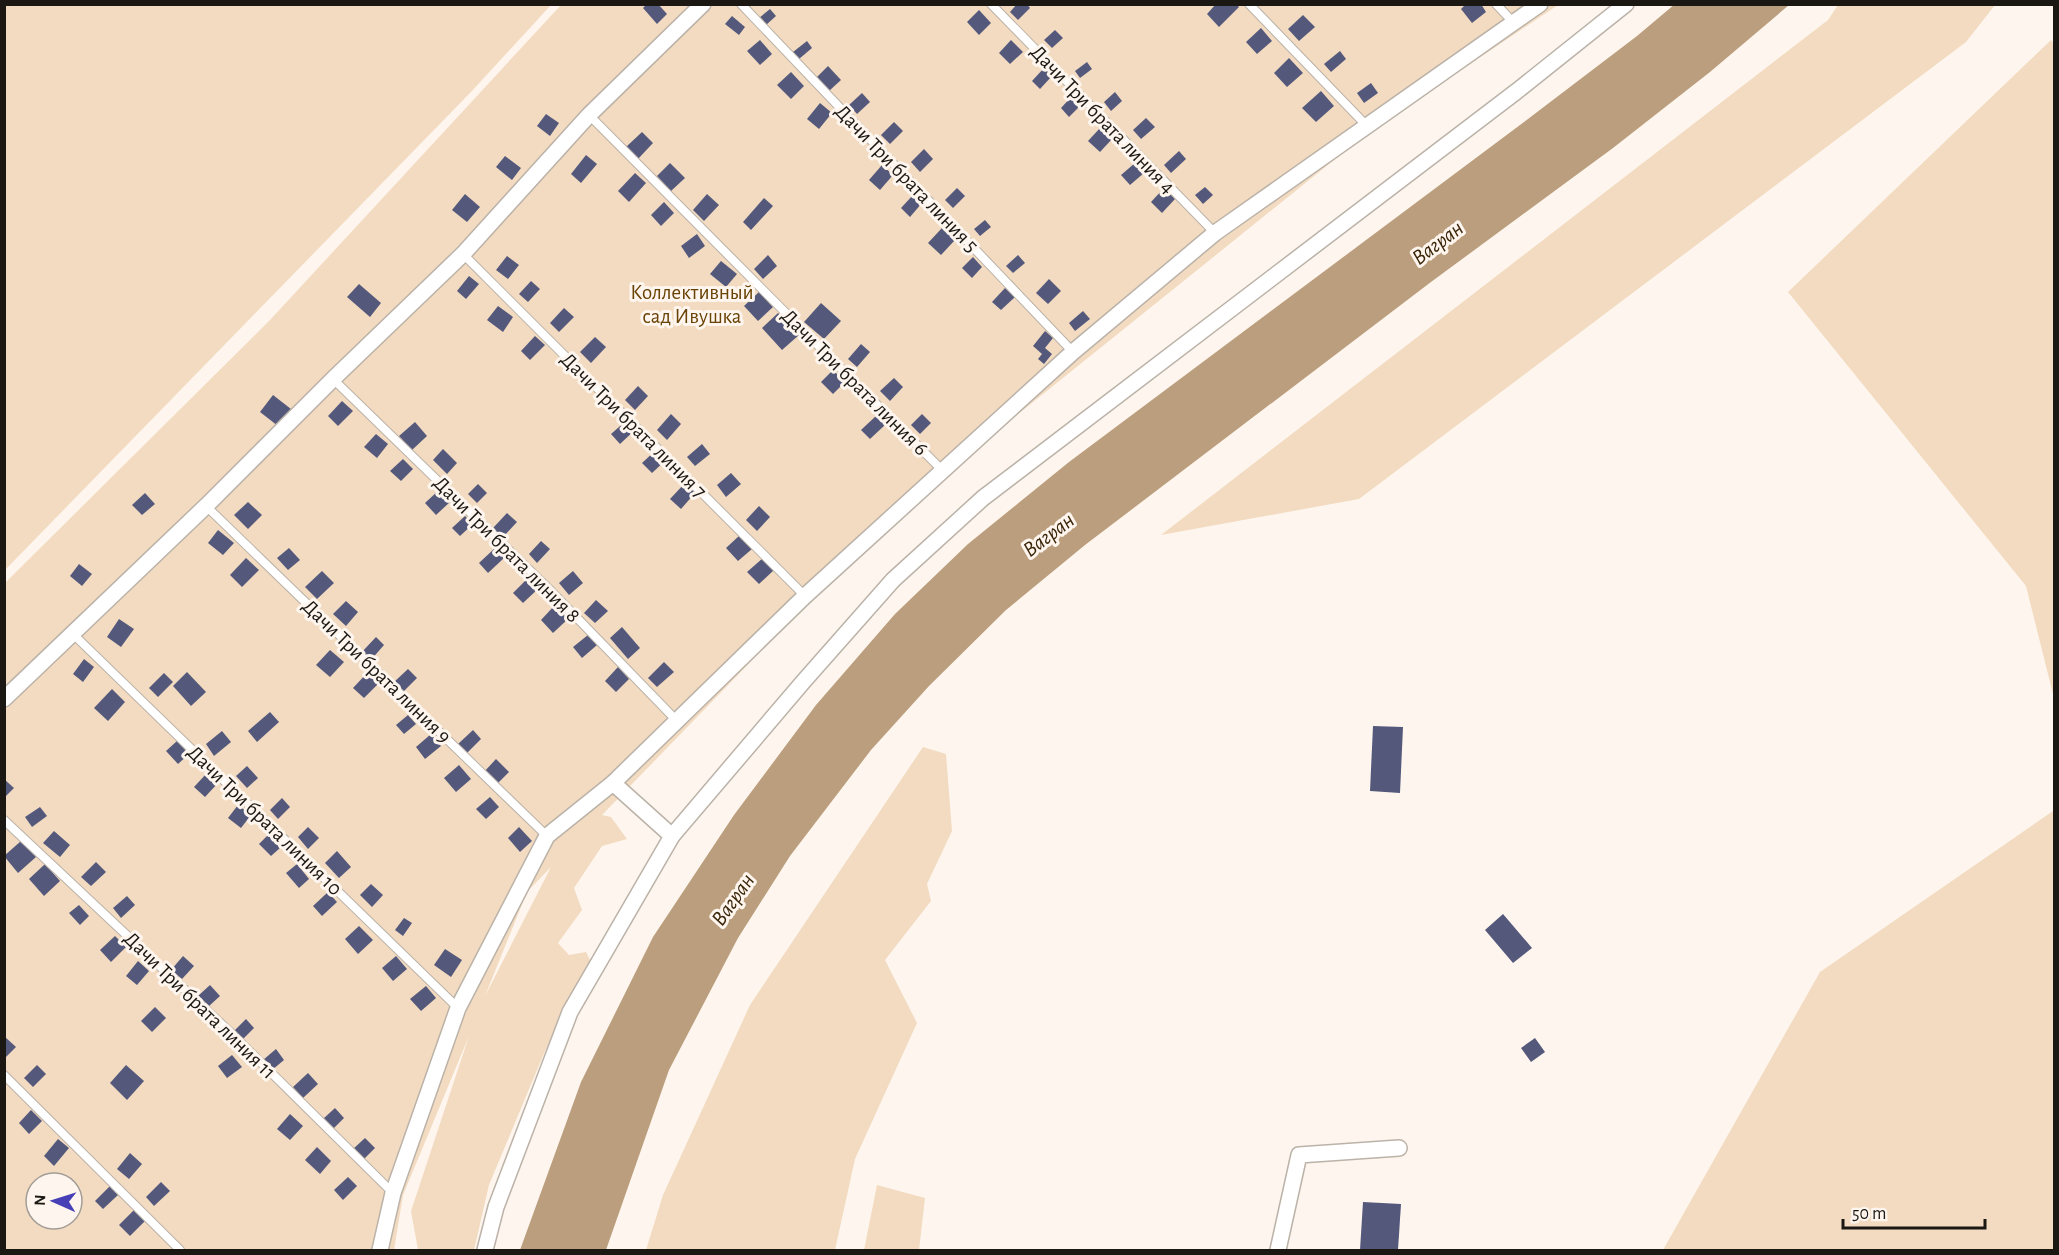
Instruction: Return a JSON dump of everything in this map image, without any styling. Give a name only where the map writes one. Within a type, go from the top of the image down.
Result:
[{"type":"street","points":[[4,699],[206,506],[463,254],[589,115],[703,4]]},
{"type":"street","points":[[380,1251],[393,1193],[458,1008],[547,836],[613,783],[805,596],[1073,352],[1215,233],[1540,4]]},
{"type":"street","points":[[484,1251],[496,1207],[570,1012],[672,836],[892,580],[983,498],[1517,92],[1626,4]]},
{"type":"street","points":[[613,783],[672,836]]},
{"type":"street","points":[[1278,1251],[1299,1155],[1399,1148]]},
{"type":"lane","name":"Дачи Три брата линия 5","points":[[741,4],[1073,352]]},
{"type":"lane","name":"Дачи Три брата линия 4","points":[[991,4],[1215,233]]},
{"type":"lane","points":[[1249,4],[1367,126]]},
{"type":"lane","points":[[1496,4],[1514,22]]},
{"type":"lane","name":"Дачи Три брата линия 6","points":[[589,115],[943,471]]},
{"type":"lane","name":"Дачи Три брата линия 7","points":[[463,254],[805,596]]},
{"type":"lane","name":"Дачи Три брата линия 8","points":[[333,379],[549,589],[677,721]]},
{"type":"lane","name":"Дачи Три брата линия 9","points":[[206,506],[547,836]]},
{"type":"lane","name":"Дачи Три брата линия 10","points":[[72,633],[458,1008]]},
{"type":"lane","name":"Дачи Три брата линия 11","points":[[4,820],[231,1033],[393,1193]]},
{"type":"lane","points":[[4,1075],[180,1251]]},
{"type":"green space","points":[[5,4],[551,5],[470,93],[5,570]]},
{"type":"green space","name":"Коллективный сад Ивушка","points":[[561,5],[1558,5],[1370,131],[986,440],[800,611],[602,815],[611,817],[627,839],[602,846],[574,888],[582,910],[558,943],[569,955],[586,952],[591,962],[545,1051],[489,1185],[474,1250],[418,1250],[411,1211],[469,1036],[403,1195],[394,1250],[5,1250],[4,584],[270,320]],"holes":[[[551,867],[485,996],[527,892]]]},
{"type":"green space","points":[[1838,5],[1995,5],[1966,42],[1359,499],[1161,535],[1828,20]]},
{"type":"green space","points":[[2051,40],[2054,44],[2054,698],[2026,586],[1788,292]]},
{"type":"green space","points":[[923,747],[946,754],[952,831],[927,884],[931,901],[885,960],[917,1023],[855,1159],[835,1250],[646,1250],[663,1195],[750,1005]]},
{"type":"green space","points":[[2054,804],[2054,1250],[1663,1250],[1820,972],[2053,811]]},
{"type":"green space","points":[[877,1185],[925,1198],[919,1250],[864,1250]]},
{"type":"water","name":"Вагран","points":[[1675,4],[1789,5],[1710,72],[1613,148],[1431,282],[1085,545],[1006,610],[929,686],[871,750],[790,856],[738,938],[669,1070],[606,1250],[520,1250],[581,1082],[653,937],[734,815],[816,705],[895,614],[968,544],[1069,462],[1524,122],[1637,36]]},
{"type":"building","points":[[647,4],[658,4],[667,14],[657,24],[643,8]]},
{"type":"building","points":[[1017,4],[1027,4],[1030,8],[1018,20],[1010,12]]},
{"type":"building","points":[[1216,4],[1236,4],[1239,7],[1219,27],[1207,14]]},
{"type":"building","points":[[1466,4],[1481,4],[1486,12],[1472,23],[1461,9]]},
{"type":"building","points":[[770,9],[776,16],[766,25],[759,18]]},
{"type":"building","points":[[979,10],[991,23],[979,35],[967,22]]},
{"type":"building","points":[[1303,15],[1315,27],[1299,41],[1288,29]]},
{"type":"building","points":[[732,16],[745,27],[739,35],[725,24]]},
{"type":"building","points":[[1261,28],[1272,41],[1257,54],[1246,42]]},
{"type":"building","points":[[1055,30],[1063,38],[1052,48],[1044,40]]},
{"type":"building","points":[[760,40],[772,54],[760,65],[747,51]]},
{"type":"building","points":[[1011,40],[1023,52],[1010,64],[999,53]]},
{"type":"building","points":[[807,41],[812,48],[799,59],[793,52]]},
{"type":"building","points":[[1340,51],[1346,59],[1331,72],[1324,64]]},
{"type":"building","points":[[1289,58],[1303,73],[1287,87],[1274,73]]},
{"type":"building","points":[[1087,62],[1092,69],[1080,78],[1075,71]]},
{"type":"building","points":[[828,66],[841,80],[829,91],[817,77]]},
{"type":"building","points":[[1044,68],[1052,76],[1040,89],[1032,81]]},
{"type":"building","points":[[791,72],[804,86],[791,99],[777,85]]},
{"type":"building","points":[[1371,83],[1378,93],[1364,103],[1357,93]]},
{"type":"building","points":[[1321,91],[1334,106],[1316,122],[1302,108]]},
{"type":"building","points":[[1115,92],[1122,101],[1111,111],[1104,102]]},
{"type":"building","points":[[862,93],[870,102],[857,114],[849,105]]},
{"type":"building","points":[[1074,94],[1083,103],[1069,117],[1061,108]]},
{"type":"building","points":[[820,103],[832,113],[819,129],[807,119]]},
{"type":"building","points":[[546,114],[559,123],[550,136],[537,126]]},
{"type":"building","points":[[1146,118],[1155,127],[1141,139],[1133,130]]},
{"type":"building","points":[[894,122],[903,131],[890,144],[881,135]]},
{"type":"building","points":[[1101,127],[1113,138],[1100,152],[1088,141]]},
{"type":"building","points":[[642,132],[653,143],[638,159],[626,147]]},
{"type":"building","points":[[924,149],[933,159],[920,172],[911,162]]},
{"type":"building","points":[[1179,151],[1186,159],[1171,173],[1164,165]]},
{"type":"building","points":[[586,155],[597,164],[581,183],[571,174]]},
{"type":"building","points":[[505,156],[521,168],[512,180],[496,167]]},
{"type":"building","points":[[670,163],[685,178],[671,191],[657,176]]},
{"type":"building","points":[[1135,163],[1144,173],[1130,185],[1121,175]]},
{"type":"building","points":[[882,165],[893,175],[880,190],[869,180]]},
{"type":"building","points":[[635,173],[646,183],[629,202],[618,191]]},
{"type":"building","points":[[1205,187],[1213,195],[1203,204],[1195,195]]},
{"type":"building","points":[[957,188],[965,196],[953,208],[945,200]]},
{"type":"building","points":[[1164,188],[1175,199],[1162,213],[1151,202]]},
{"type":"building","points":[[465,194],[480,207],[467,222],[452,210]]},
{"type":"building","points":[[707,194],[719,205],[704,221],[693,210]]},
{"type":"building","points":[[913,195],[922,203],[910,217],[901,208]]},
{"type":"building","points":[[764,198],[773,206],[751,230],[743,222]]},
{"type":"building","points":[[664,202],[674,213],[661,226],[651,215]]},
{"type":"building","points":[[985,220],[991,227],[980,236],[974,229]]},
{"type":"building","points":[[942,228],[955,240],[941,255],[928,243]]},
{"type":"building","points":[[697,234],[705,246],[689,258],[681,246]]},
{"type":"building","points":[[768,255],[777,266],[763,279],[754,269]]},
{"type":"building","points":[[1018,255],[1025,263],[1013,273],[1006,266]]},
{"type":"building","points":[[507,256],[519,265],[508,279],[496,270]]},
{"type":"building","points":[[973,257],[982,267],[972,278],[962,268]]},
{"type":"building","points":[[721,261],[737,274],[726,287],[710,274]]},
{"type":"building","points":[[469,276],[479,284],[466,299],[457,291]]},
{"type":"building","points":[[1049,279],[1061,291],[1048,304],[1036,293]]},
{"type":"building","points":[[531,281],[540,289],[528,302],[519,294]]},
{"type":"building","points":[[359,284],[381,303],[370,317],[347,297]]},
{"type":"building","points":[[1005,288],[1015,297],[1001,310],[992,302]]},
{"type":"building","points":[[759,292],[773,307],[758,321],[744,306]]},
{"type":"building","points":[[821,303],[841,321],[824,339],[804,322]]},
{"type":"building","points":[[498,306],[513,317],[503,332],[487,320]]},
{"type":"building","points":[[564,308],[574,317],[559,332],[550,323]]},
{"type":"building","points":[[1083,311],[1090,319],[1075,331],[1069,323]]},
{"type":"building","points":[[778,313],[799,335],[782,350],[762,328]]},
{"type":"building","points":[[1045,331],[1053,338],[1045,348],[1052,354],[1044,364],[1038,359],[1042,354],[1033,346]]},
{"type":"building","points":[[535,336],[545,345],[530,360],[521,351]]},
{"type":"building","points":[[595,337],[606,347],[591,363],[580,352]]},
{"type":"building","points":[[861,344],[870,352],[857,367],[848,359]]},
{"type":"building","points":[[833,370],[845,382],[833,394],[821,382]]},
{"type":"building","points":[[894,378],[903,387],[890,401],[880,391]]},
{"type":"building","points":[[638,386],[648,396],[635,410],[625,400]]},
{"type":"building","points":[[273,395],[291,409],[278,426],[260,412]]},
{"type":"building","points":[[342,401],[353,411],[338,426],[328,416]]},
{"type":"building","points":[[671,414],[681,424],[667,440],[657,430]]},
{"type":"building","points":[[922,414],[931,423],[920,434],[911,425]]},
{"type":"building","points":[[877,415],[886,424],[870,439],[861,430]]},
{"type":"building","points":[[627,420],[636,429],[620,444],[611,434]]},
{"type":"building","points":[[415,422],[427,436],[412,450],[399,436]]},
{"type":"building","points":[[376,434],[388,444],[377,458],[364,447]]},
{"type":"building","points":[[702,444],[710,454],[695,466],[687,457]]},
{"type":"building","points":[[443,449],[457,463],[447,474],[433,460]]},
{"type":"building","points":[[656,450],[666,460],[652,473],[642,463]]},
{"type":"building","points":[[403,459],[413,469],[401,481],[390,471]]},
{"type":"building","points":[[731,473],[741,484],[726,497],[717,485]]},
{"type":"building","points":[[685,483],[695,493],[681,509],[670,499]]},
{"type":"building","points":[[478,484],[487,493],[477,503],[468,494]]},
{"type":"building","points":[[439,490],[450,502],[436,515],[425,503]]},
{"type":"building","points":[[145,493],[155,504],[142,515],[132,505]]},
{"type":"building","points":[[248,502],[262,515],[248,529],[234,515]]},
{"type":"building","points":[[759,506],[770,517],[757,531],[746,520]]},
{"type":"building","points":[[507,513],[517,522],[503,537],[493,528]]},
{"type":"building","points":[[465,516],[473,524],[460,536],[452,528]]},
{"type":"building","points":[[218,530],[234,543],[223,555],[208,543]]},
{"type":"building","points":[[740,535],[752,549],[738,561],[726,548]]},
{"type":"building","points":[[541,541],[550,549],[537,563],[529,554]]},
{"type":"building","points":[[289,548],[300,560],[288,570],[277,558]]},
{"type":"building","points":[[495,548],[504,558],[488,573],[479,563]]},
{"type":"building","points":[[246,558],[259,570],[242,587],[230,575]]},
{"type":"building","points":[[763,558],[774,570],[759,584],[747,572]]},
{"type":"building","points":[[79,564],[92,574],[82,586],[70,576]]},
{"type":"building","points":[[322,571],[334,583],[317,599],[305,587]]},
{"type":"building","points":[[573,571],[583,583],[569,595],[559,583]]},
{"type":"building","points":[[528,578],[539,588],[523,603],[513,593]]},
{"type":"building","points":[[596,600],[608,611],[595,623],[584,613]]},
{"type":"building","points":[[346,601],[358,612],[346,626],[333,614]]},
{"type":"building","points":[[555,605],[568,619],[553,633],[541,620]]},
{"type":"building","points":[[119,619],[134,629],[121,647],[107,637]]},
{"type":"building","points":[[622,627],[640,648],[628,659],[610,638]]},
{"type":"building","points":[[588,635],[597,645],[582,658],[573,647]]},
{"type":"building","points":[[376,637],[384,645],[370,661],[361,653]]},
{"type":"building","points":[[330,650],[344,662],[330,677],[316,665]]},
{"type":"building","points":[[84,659],[94,667],[83,682],[73,674]]},
{"type":"building","points":[[664,662],[674,672],[657,687],[648,678]]},
{"type":"building","points":[[618,667],[629,679],[616,692],[605,681]]},
{"type":"building","points":[[408,669],[417,678],[402,693],[393,683]]},
{"type":"building","points":[[187,672],[206,692],[191,706],[173,686]]},
{"type":"building","points":[[368,672],[379,683],[364,698],[353,688]]},
{"type":"building","points":[[164,673],[173,682],[158,697],[149,688]]},
{"type":"building","points":[[112,689],[125,702],[108,721],[94,708]]},
{"type":"building","points":[[270,712],[279,722],[257,742],[248,731]]},
{"type":"building","points":[[408,715],[416,724],[404,734],[396,725]]},
{"type":"building","points":[[1373,726],[1403,727],[1400,793],[1370,791]]},
{"type":"building","points":[[473,730],[481,739],[466,754],[457,745]]},
{"type":"building","points":[[222,731],[231,742],[214,756],[206,744]]},
{"type":"building","points":[[431,734],[441,746],[425,759],[416,747]]},
{"type":"building","points":[[177,741],[189,754],[178,764],[166,751]]},
{"type":"building","points":[[496,759],[509,772],[496,785],[484,772]]},
{"type":"building","points":[[459,765],[471,779],[456,792],[444,778]]},
{"type":"building","points":[[247,766],[258,778],[247,788],[236,776]]},
{"type":"building","points":[[207,773],[218,783],[205,797],[194,787]]},
{"type":"building","points":[[4,779],[14,788],[4,798]]},
{"type":"building","points":[[490,797],[499,807],[486,819],[476,809]]},
{"type":"building","points":[[282,798],[290,807],[278,819],[270,810]]},
{"type":"building","points":[[238,805],[251,815],[241,828],[228,818]]},
{"type":"building","points":[[40,807],[47,816],[32,827],[25,817]]},
{"type":"building","points":[[308,827],[319,838],[308,849],[298,837]]},
{"type":"building","points":[[519,827],[532,841],[520,852],[508,838]]},
{"type":"building","points":[[54,831],[70,845],[60,857],[43,843]]},
{"type":"building","points":[[268,835],[280,848],[271,856],[259,844]]},
{"type":"building","points":[[21,841],[36,857],[18,873],[4,856]]},
{"type":"building","points":[[337,851],[351,867],[339,878],[325,863]]},
{"type":"building","points":[[96,862],[106,872],[91,886],[81,877]]},
{"type":"building","points":[[45,864],[60,881],[44,896],[29,879]]},
{"type":"building","points":[[297,864],[309,879],[299,888],[286,873]]},
{"type":"building","points":[[371,884],[383,895],[372,907],[360,895]]},
{"type":"building","points":[[328,892],[337,902],[322,916],[313,906]]},
{"type":"building","points":[[127,896],[135,905],[121,918],[113,908]]},
{"type":"building","points":[[79,905],[89,916],[80,925],[69,913]]},
{"type":"building","points":[[1503,914],[1532,948],[1513,963],[1485,930]]},
{"type":"building","points":[[404,918],[412,923],[403,936],[395,930]]},
{"type":"building","points":[[359,926],[373,940],[358,954],[345,939]]},
{"type":"building","points":[[115,936],[126,947],[111,962],[100,950]]},
{"type":"building","points":[[445,949],[462,960],[451,977],[434,965]]},
{"type":"building","points":[[183,956],[194,966],[182,979],[171,970]]},
{"type":"building","points":[[396,956],[407,969],[393,981],[382,968]]},
{"type":"building","points":[[138,961],[149,971],[137,985],[126,976]]},
{"type":"building","points":[[210,985],[220,996],[208,1007],[198,996]]},
{"type":"building","points":[[426,986],[436,998],[421,1011],[410,999]]},
{"type":"building","points":[[155,1007],[166,1018],[152,1032],[141,1021]]},
{"type":"building","points":[[246,1019],[254,1028],[242,1040],[234,1031]]},
{"type":"building","points":[[4,1036],[16,1047],[4,1059]]},
{"type":"building","points":[[1535,1038],[1545,1052],[1531,1062],[1521,1048]]},
{"type":"building","points":[[276,1049],[284,1060],[272,1070],[263,1060]]},
{"type":"building","points":[[232,1055],[242,1067],[227,1078],[218,1066]]},
{"type":"building","points":[[37,1065],[46,1074],[33,1087],[24,1078]]},
{"type":"building","points":[[126,1065],[144,1081],[127,1100],[110,1083]]},
{"type":"building","points":[[308,1073],[318,1084],[303,1098],[293,1087]]},
{"type":"building","points":[[335,1108],[344,1118],[333,1129],[323,1119]]},
{"type":"building","points":[[31,1110],[42,1121],[29,1134],[19,1123]]},
{"type":"building","points":[[290,1114],[303,1126],[290,1140],[277,1129]]},
{"type":"building","points":[[365,1138],[375,1148],[362,1161],[352,1150]]},
{"type":"building","points":[[58,1139],[69,1148],[54,1166],[44,1156]]},
{"type":"building","points":[[317,1147],[331,1161],[320,1174],[305,1160]]},
{"type":"building","points":[[130,1153],[142,1164],[129,1179],[117,1169]]},
{"type":"building","points":[[348,1177],[357,1186],[343,1200],[334,1190]]},
{"type":"building","points":[[161,1182],[170,1191],[154,1206],[146,1197]]},
{"type":"building","points":[[110,1186],[118,1195],[103,1209],[95,1201]]},
{"type":"building","points":[[1363,1202],[1401,1204],[1398,1250],[1360,1250]]},
{"type":"building","points":[[135,1209],[146,1220],[130,1236],[119,1225]]}]
